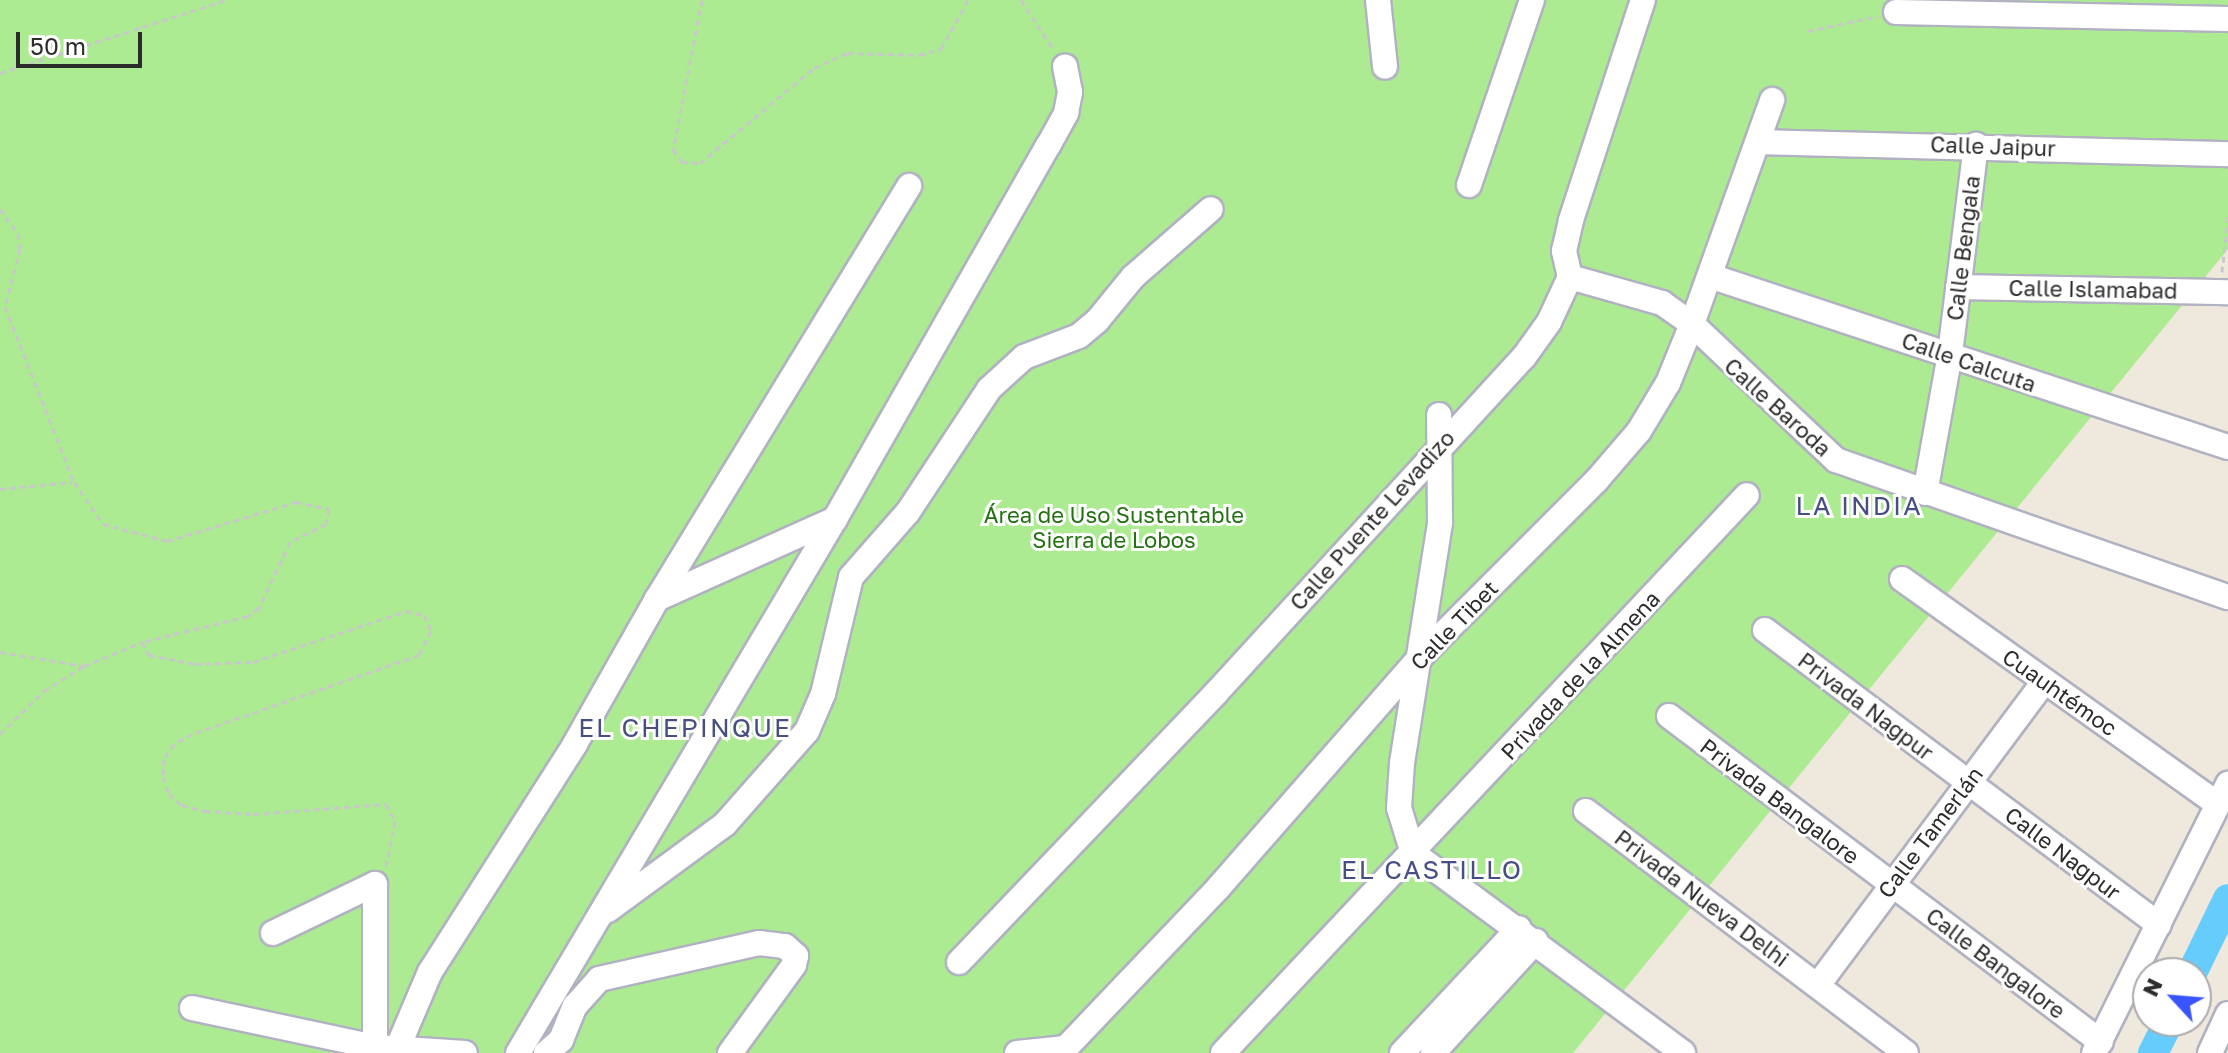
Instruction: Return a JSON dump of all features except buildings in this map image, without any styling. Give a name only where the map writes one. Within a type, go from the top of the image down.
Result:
[{"type":"street","points":[[1378,0],[1385,67]]},
{"type":"street","points":[[1469,185],[1532,0]]},
{"type":"street","name":"Calle Puente Levadizo","points":[[959,962],[1215,694],[1439,446],[1524,357],[1549,322],[1570,277],[1564,251],[1571,220],[1643,0]]},
{"type":"street","points":[[1896,12],[2179,9],[2228,19]]},
{"type":"street","points":[[518,1053],[835,519],[1066,113],[1070,92],[1065,66]]},
{"type":"street","name":"Calle Tibet","points":[[1063,1050],[1219,887],[1422,655],[1596,481],[1639,431],[1668,383],[1692,324],[1772,100]]},
{"type":"street","name":"Calle Jaipur","points":[[1758,142],[1976,145],[2228,154]]},
{"type":"street","name":"Calle Bengala","points":[[1925,493],[1950,354],[1976,145]]},
{"type":"street","points":[[387,1047],[430,972],[575,744],[657,599],[909,186]]},
{"type":"street","points":[[600,916],[725,824],[807,731],[823,694],[851,577],[908,512],[989,389],[1024,357],[1079,336],[1097,321],[1133,277],[1211,209]]},
{"type":"street","name":"Calle Calcuta","points":[[1710,276],[1950,354],[2088,405],[2228,447]]},
{"type":"street","name":"Calle Baroda","points":[[1570,277],[1662,303],[1692,324],[1836,460],[2228,597]]},
{"type":"street","name":"Calle Islamabad","points":[[1958,287],[2224,292]]},
{"type":"street","points":[[1439,415],[1440,522],[1422,655],[1402,763],[1399,808],[1413,853],[1528,935],[1683,1053]]},
{"type":"street","name":"Privada de la Almena","points":[[1223,1053],[1747,495]]},
{"type":"street","points":[[657,599],[835,519]]},
{"type":"street","name":"Cuauhtémoc","points":[[1902,579],[2045,681],[2223,794]]},
{"type":"street","name":"Privada Nagpur","points":[[1765,630],[1968,781]]},
{"type":"street","name":"Calle Tamerlán","points":[[1818,985],[2045,681]]},
{"type":"street","name":"Privada Bangalore","points":[[1669,716],[1891,885]]},
{"type":"street","name":"Calle Nagpur","points":[[1968,781],[2159,925]]},
{"type":"street","points":[[2097,1047],[2223,794]]},
{"type":"street","name":"Privada Nueva Delhi","points":[[1586,811],[1906,1053]]},
{"type":"street","points":[[273,933],[375,884],[387,1047]]},
{"type":"street","name":"Calle Bangalore","points":[[1891,885],[2097,1047]]},
{"type":"street","points":[[1443,1050],[1528,935]]},
{"type":"street","points":[[1402,1053],[1528,935]]},
{"type":"street","points":[[546,1053],[561,1040],[575,1006],[599,979],[759,943],[785,946],[796,956],[794,965],[730,1053]]},
{"type":"street","points":[[192,1008],[387,1047],[465,1053]]},
{"type":"street","points":[[2210,1053],[2228,1014]]},
{"type":"street","points":[[1017,1053],[1063,1050]]},
{"type":"path","points":[[0,73],[226,0]]},
{"type":"path","points":[[702,0],[673,150],[682,162],[700,163],[814,68],[848,53],[919,55],[941,49],[968,0]]},
{"type":"path","points":[[1021,0],[1065,66]]},
{"type":"path","points":[[1808,31],[1896,12]]},
{"type":"path","points":[[0,209],[18,234],[20,249],[5,307],[74,482],[103,524],[167,541],[296,502],[329,509],[326,524],[290,542],[259,608],[248,616],[142,642],[84,666],[44,691],[0,734]]},
{"type":"path","points":[[2224,292],[2228,216]]},
{"type":"path","points":[[0,489],[74,482]]},
{"type":"path","points":[[142,642],[149,655],[158,658],[226,665],[290,652],[406,611],[424,615],[431,631],[419,655],[192,734],[174,744],[164,759],[163,777],[169,794],[182,805],[205,811],[254,814],[386,804],[395,821],[393,849],[375,884]]},
{"type":"path","points":[[0,652],[84,666]]},
{"type":"green space","name":"Área de Uso Sustentable Sierra de Lobos","points":[[0,0],[2228,0],[2228,249],[1573,1053],[0,1053]]},
{"type":"waterway","points":[[2200,957],[2228,899]]},
{"type":"waterway","points":[[2153,1053],[2161,1037]]},
{"type":"district","name":"LA INDIA","points":[[1859,506]]},
{"type":"district","name":"EL CHEPINQUE","points":[[685,728]]},
{"type":"district","name":"EL CASTILLO","points":[[1432,870]]}]
